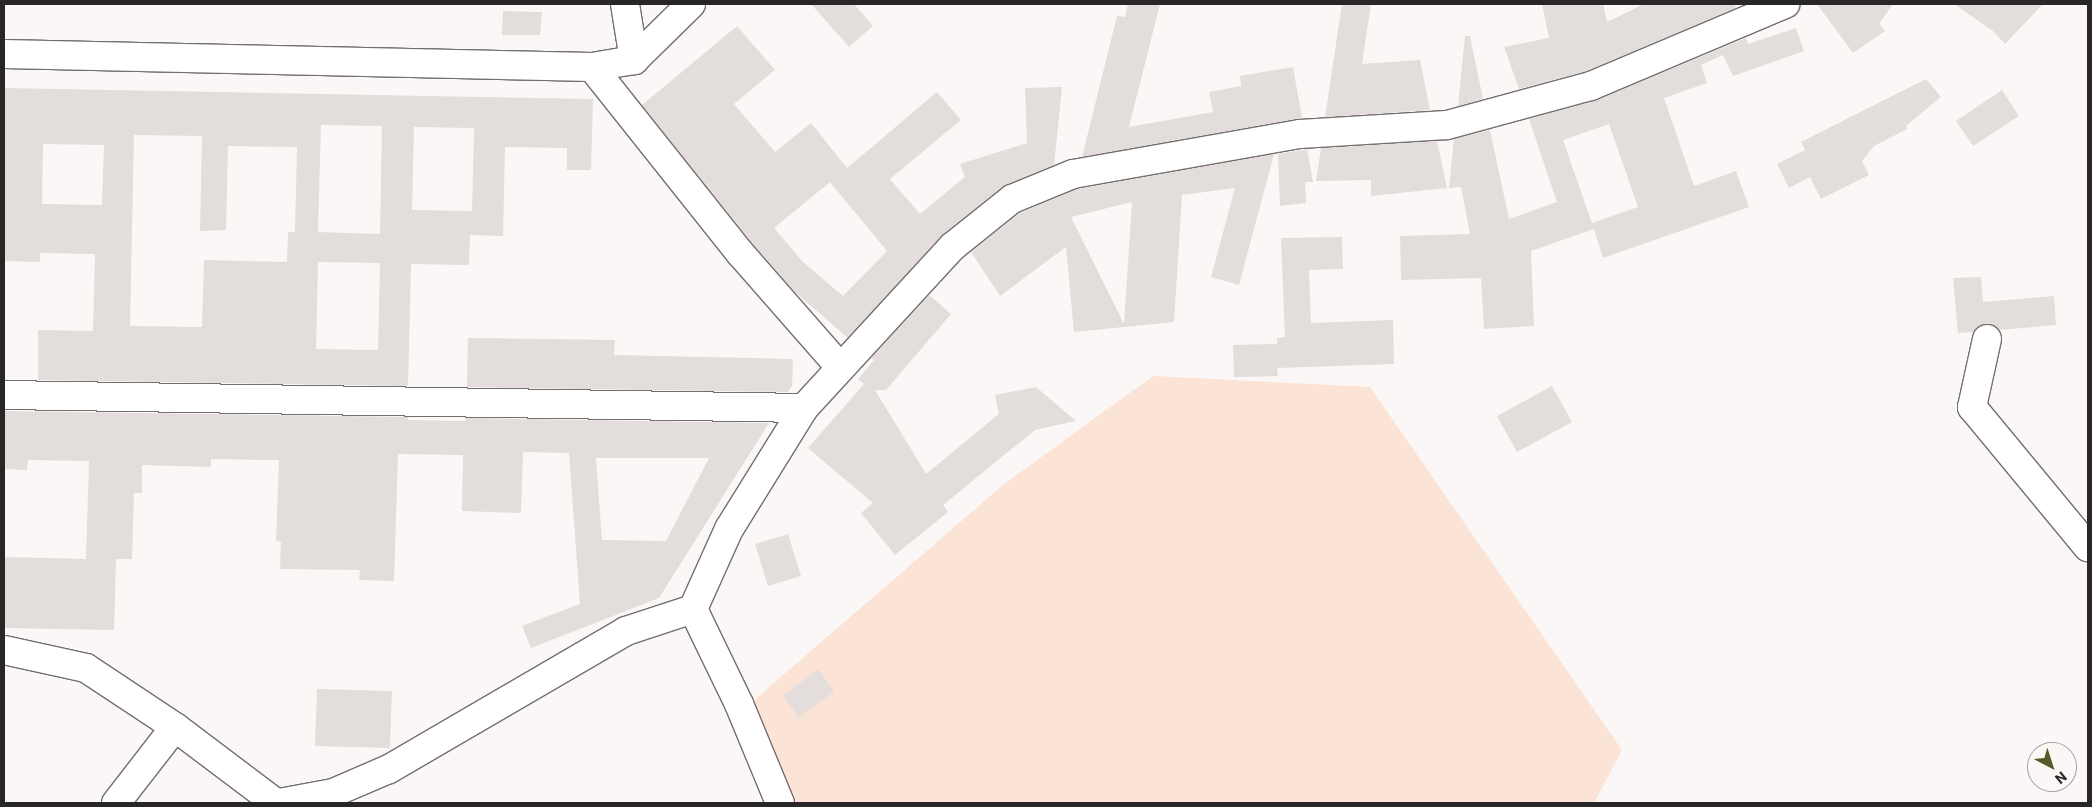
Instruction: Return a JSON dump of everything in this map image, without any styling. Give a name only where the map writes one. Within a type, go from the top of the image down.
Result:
[{"type":"street","points":[[625,4],[634,60]]},
{"type":"street","points":[[4,54],[592,67],[634,60],[691,4]]},
{"type":"street","points":[[4,650],[86,668],[175,727],[277,803],[333,793],[389,769],[626,631],[693,609],[729,529],[804,408],[952,247],[1012,199],[1073,174],[1300,134],[1447,125],[1591,86],[1785,4]]},
{"type":"street","points":[[592,67],[741,254],[840,367]]},
{"type":"street","points":[[1987,339],[1972,407],[2088,547]]},
{"type":"street","points":[[4,395],[804,408]]},
{"type":"street","points":[[693,609],[739,704],[780,803]]},
{"type":"street","points":[[116,803],[175,727]]},
{"type":"shaded area","points":[[1153,376],[1370,387],[1622,750],[1594,803],[794,803],[752,702],[1003,485]]},
{"type":"building","points":[[811,4],[854,4],[873,26],[849,47]]},
{"type":"building","points":[[1128,4],[1160,4],[1129,127],[1213,112],[1209,92],[1241,86],[1240,76],[1293,67],[1302,118],[1082,157],[1117,16],[1125,17]]},
{"type":"building","points":[[1342,4],[1371,4],[1362,64],[1420,60],[1430,110],[1325,117]]},
{"type":"building","points":[[1542,4],[1603,4],[1607,22],[1644,4],[1734,4],[1736,8],[1586,71],[1519,89],[1504,47],[1549,38]]},
{"type":"building","points":[[1817,4],[1893,4],[1879,24],[1885,31],[1853,53]]},
{"type":"building","points":[[1954,4],[2043,4],[2005,44],[1993,31]]},
{"type":"building","points":[[503,11],[542,12],[540,35],[502,35]]},
{"type":"building","points":[[737,26],[775,70],[734,104],[775,152],[811,123],[847,168],[937,92],[961,120],[890,179],[920,214],[965,177],[960,164],[1027,143],[1025,88],[1062,87],[1054,165],[1002,187],[942,235],[848,338],[795,292],[753,244],[642,105]],"holes":[[[830,182],[887,251],[843,296],[803,262],[774,228]]]},
{"type":"building","points":[[1796,28],[1804,51],[1733,76],[1723,55],[1701,65],[1707,83],[1664,98],[1694,186],[1736,171],[1749,207],[1603,258],[1594,229],[1531,251],[1534,326],[1484,329],[1481,278],[1401,280],[1400,236],[1470,234],[1461,187],[1449,188],[1454,139],[1490,130],[1509,219],[1557,202],[1529,119],[1597,100],[1746,38],[1748,44]],"holes":[[[1609,124],[1638,207],[1592,223],[1594,229],[1563,140]]]},
{"type":"building","points":[[1465,36],[1470,36],[1483,99],[1458,106]]},
{"type":"building","points":[[1926,79],[1941,97],[1906,126],[1907,129],[1874,146],[1862,161],[1869,175],[1821,199],[1810,177],[1789,188],[1777,164],[1805,150],[1801,142]]},
{"type":"building","points":[[4,88],[593,99],[591,170],[567,170],[567,148],[505,147],[503,236],[470,235],[469,265],[411,264],[408,386],[38,380],[38,330],[93,331],[95,254],[40,253],[40,262],[4,261]],"holes":[[[321,125],[382,126],[380,234],[318,232]],[[414,127],[474,128],[472,211],[412,210]],[[134,135],[202,136],[200,231],[226,230],[228,146],[297,147],[295,232],[288,232],[287,262],[204,260],[202,327],[130,326]],[[43,144],[104,145],[102,205],[42,204]],[[318,262],[380,263],[378,350],[316,349]]]},
{"type":"building","points":[[2002,90],[2019,116],[1973,146],[1956,121]]},
{"type":"building","points":[[1437,141],[1447,188],[1371,196],[1371,180],[1316,181],[1321,148]]},
{"type":"building","points":[[1307,149],[1313,182],[1305,182],[1306,203],[1280,206],[1278,154]]},
{"type":"building","points":[[1274,154],[1239,285],[1211,277],[1235,188],[1182,195],[1174,322],[1074,332],[1066,247],[1000,296],[971,252],[1020,213],[1077,189]],"holes":[[[1132,202],[1124,324],[1071,217]]]},
{"type":"building","points":[[1342,237],[1343,269],[1309,270],[1311,323],[1393,320],[1394,364],[1277,368],[1278,376],[1234,377],[1233,345],[1277,344],[1277,338],[1285,337],[1281,238]]},
{"type":"building","points":[[1981,277],[1983,302],[2054,296],[2056,325],[1999,330],[1991,324],[1983,324],[1974,332],[1958,333],[1953,278]]},
{"type":"building","points":[[929,295],[951,314],[886,390],[875,390],[926,474],[999,414],[995,395],[1036,387],[1076,421],[1035,430],[943,505],[948,512],[895,555],[861,513],[873,503],[808,448],[864,384],[858,379],[874,360],[871,358]]},
{"type":"building","points":[[468,338],[615,340],[614,355],[793,359],[792,386],[788,392],[467,387]]},
{"type":"building","points":[[1552,386],[1572,422],[1517,452],[1497,416]]},
{"type":"building","points":[[4,411],[408,417],[408,420],[466,421],[466,418],[769,423],[659,598],[531,648],[522,626],[580,604],[569,453],[523,452],[521,513],[462,511],[463,455],[398,454],[394,581],[359,580],[360,570],[280,569],[281,542],[276,541],[279,460],[211,459],[211,467],[142,465],[142,493],[134,493],[132,559],[116,559],[114,630],[4,628],[5,557],[86,559],[89,461],[28,460],[27,470],[4,469]],"holes":[[[596,458],[709,458],[666,541],[602,540]]]},
{"type":"building","points":[[788,534],[801,576],[768,586],[755,544]]},
{"type":"building","points":[[818,669],[834,691],[799,717],[783,696]]},
{"type":"building","points":[[317,689],[392,691],[390,748],[315,746]]}]
